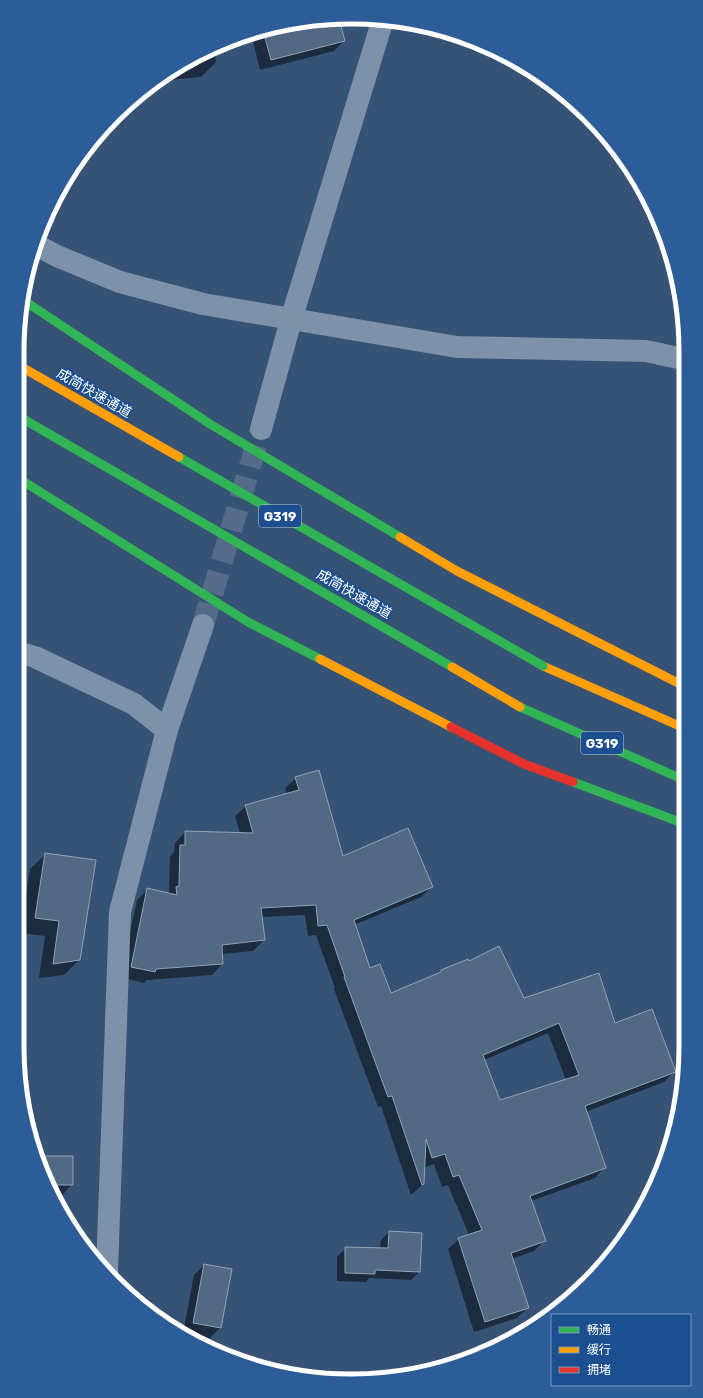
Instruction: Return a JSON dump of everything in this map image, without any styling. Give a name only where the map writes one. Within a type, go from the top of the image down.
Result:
[{"type":"main road","points":[[28,303],[210,424],[457,571],[679,683]]},
{"type":"main road","name":"成简快速通道","points":[[24,368],[543,666],[679,726]]},
{"type":"main road","name":"成简快速通道","points":[[24,419],[520,706],[679,778]]},
{"type":"main road","points":[[24,482],[248,622],[524,764],[679,822]]},
{"type":"street","points":[[261,429],[291,320],[381,26]]},
{"type":"street","points":[[41,247],[57,256],[120,282],[203,304],[291,320],[457,347],[646,351],[679,359]]},
{"type":"street","points":[[107,1264],[120,912],[166,730],[203,625]]},
{"type":"street","points":[[24,654],[35,657],[134,704],[166,730]]},
{"type":"building","points":[[341,25],[345,41],[271,60],[265,36],[288,30]]},
{"type":"building","points":[[319,770],[343,856],[408,828],[433,887],[354,920],[370,968],[380,964],[391,993],[441,972],[441,970],[468,959],[469,961],[499,946],[524,998],[599,973],[615,1023],[652,1009],[676,1072],[585,1106],[606,1168],[530,1196],[546,1241],[511,1253],[529,1308],[485,1322],[458,1238],[482,1230],[459,1175],[453,1177],[445,1154],[432,1158],[426,1139],[424,1184],[422,1185],[392,1096],[388,1097],[344,977],[327,925],[318,926],[316,905],[261,908],[265,940],[222,945],[223,964],[156,969],[155,972],[131,967],[147,888],[177,895],[176,887],[179,886],[180,845],[185,845],[185,831],[253,833],[245,805],[299,790],[295,777]],"holes":[[[559,1023],[579,1075],[500,1100],[483,1055]]]},
{"type":"building","points":[[45,853],[96,860],[80,960],[53,964],[59,921],[35,918]]},
{"type":"building","points":[[43,1156],[73,1156],[73,1185],[55,1185]]},
{"type":"building","points":[[389,1231],[422,1233],[420,1272],[375,1270],[375,1274],[345,1273],[345,1247],[388,1248]]},
{"type":"building","points":[[204,1264],[232,1269],[221,1328],[193,1323]]},
{"type":"tunnel","points":[[203,625],[260,432]]},
{"type":"traffic: fast","points":[[28,303],[210,424],[400,537]]},
{"type":"traffic: fast","points":[[24,419],[452,667]]},
{"type":"traffic: fast","points":[[179,457],[543,666]]},
{"type":"traffic: fast","points":[[24,482],[248,622],[320,659]]},
{"type":"traffic: fast","points":[[520,707],[679,778]]},
{"type":"traffic: fast","points":[[573,782],[679,822]]},
{"type":"traffic: slow","points":[[24,368],[179,457]]},
{"type":"traffic: slow","points":[[400,537],[457,571],[679,683]]},
{"type":"traffic: slow","points":[[320,659],[451,727]]},
{"type":"traffic: slow","points":[[543,666],[679,726]]},
{"type":"traffic: slow","points":[[452,667],[520,707]]},
{"type":"traffic: jam","points":[[451,727],[524,764],[573,782]]}]
